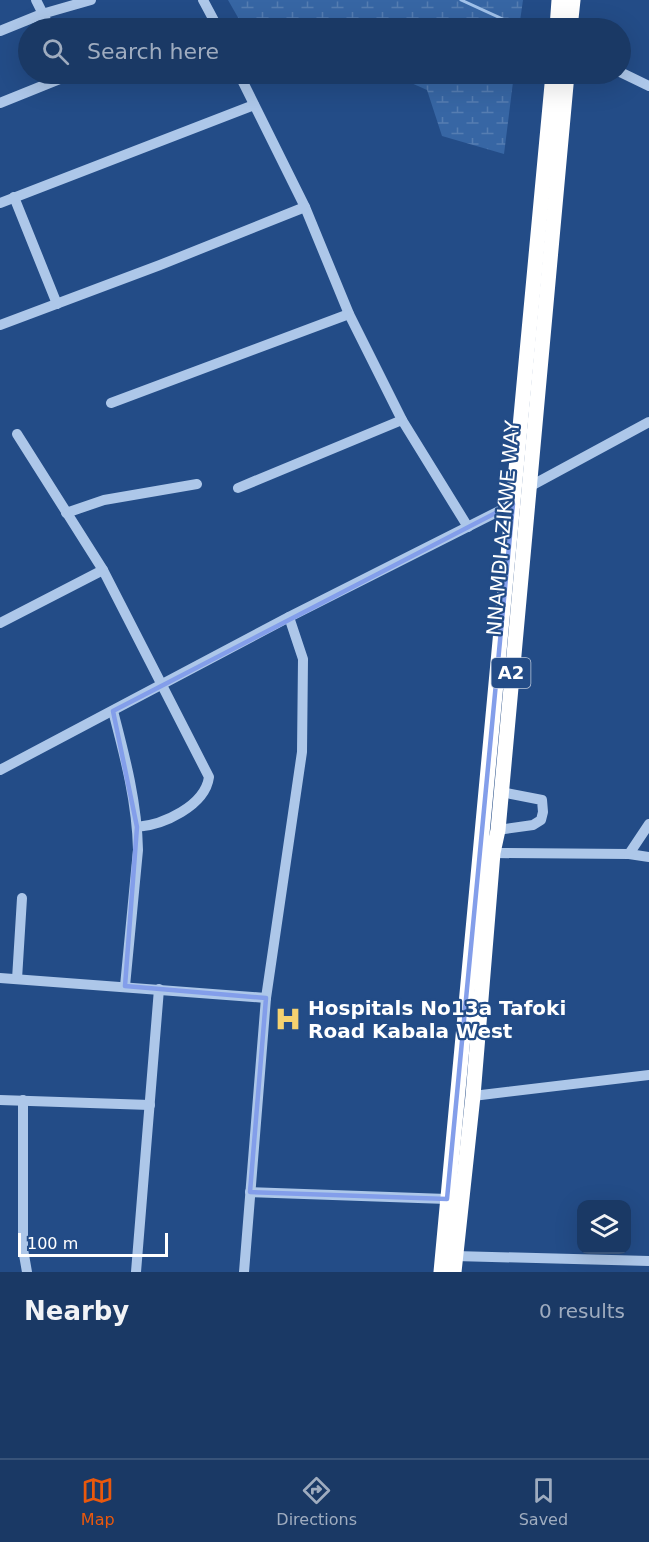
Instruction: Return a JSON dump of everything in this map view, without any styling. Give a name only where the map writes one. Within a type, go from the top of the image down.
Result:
[{"type":"highway","points":[[558,18],[559,0]]},
{"type":"highway","points":[[571,18],[573,0]]},
{"type":"highway","name":"NNAMDI AZIKWE WAY","points":[[441,1272],[552,84]]},
{"type":"highway","name":"NNAMDI AZIKWE WAY","points":[[454,1272],[473,1096],[493,853],[498,830],[527,489],[566,84]]},
{"type":"street","points":[[36,0],[44,18]]},
{"type":"street","points":[[32,18],[91,0]]},
{"type":"street","points":[[203,0],[211,18]]},
{"type":"street","points":[[0,31],[18,24]]},
{"type":"street","points":[[631,77],[649,86]]},
{"type":"street","points":[[0,103],[47,84]]},
{"type":"street","points":[[244,84],[306,207],[349,314],[402,420],[468,527]]},
{"type":"street","points":[[0,203],[254,105]]},
{"type":"street","points":[[14,197],[57,304]]},
{"type":"street","points":[[0,325],[306,207]]},
{"type":"street","points":[[111,403],[349,314]]},
{"type":"street","points":[[237,488],[402,420]]},
{"type":"street","points":[[527,489],[649,422]]},
{"type":"street","points":[[17,434],[103,570],[205,765],[209,777],[208,787],[178,813],[154,826],[137,827]]},
{"type":"street","points":[[66,513],[104,500],[197,484]]},
{"type":"street","points":[[0,770],[164,686],[289,617],[513,504]]},
{"type":"street","points":[[0,623],[103,570]]},
{"type":"street","points":[[244,1272],[266,998],[302,752],[303,659],[289,617]]},
{"type":"street","points":[[113,711],[129,774],[137,827],[138,850],[125,986]]},
{"type":"street","points":[[498,830],[533,825],[541,820],[543,812],[542,800],[501,792]]},
{"type":"street","points":[[629,854],[649,824]]},
{"type":"street","points":[[493,853],[629,854],[649,857]]},
{"type":"street","points":[[17,979],[22,898]]},
{"type":"street","points":[[0,978],[266,998]]},
{"type":"street","points":[[136,1272],[159,989]]},
{"type":"street","points":[[473,1096],[649,1075]]},
{"type":"street","points":[[0,1100],[150,1105]]},
{"type":"street","points":[[23,1100],[23,1249],[27,1272]]},
{"type":"street","points":[[249,1192],[447,1199]]},
{"type":"street","points":[[455,1256],[649,1261]]},
{"type":"highlighted area","points":[[513,504],[447,1199],[250,1192],[266,998],[125,986],[137,827],[113,711]]},
{"type":"green space","points":[[228,0],[523,0],[520,18],[238,18]]},
{"type":"green space","points":[[414,84],[513,84],[504,154],[442,136],[427,90]]},
{"type":"waterway","points":[[461,0],[500,18]]},
{"type":"place","name":"Hospitals No13a Tafoki Road Kabala West","points":[[288,1019]]}]
